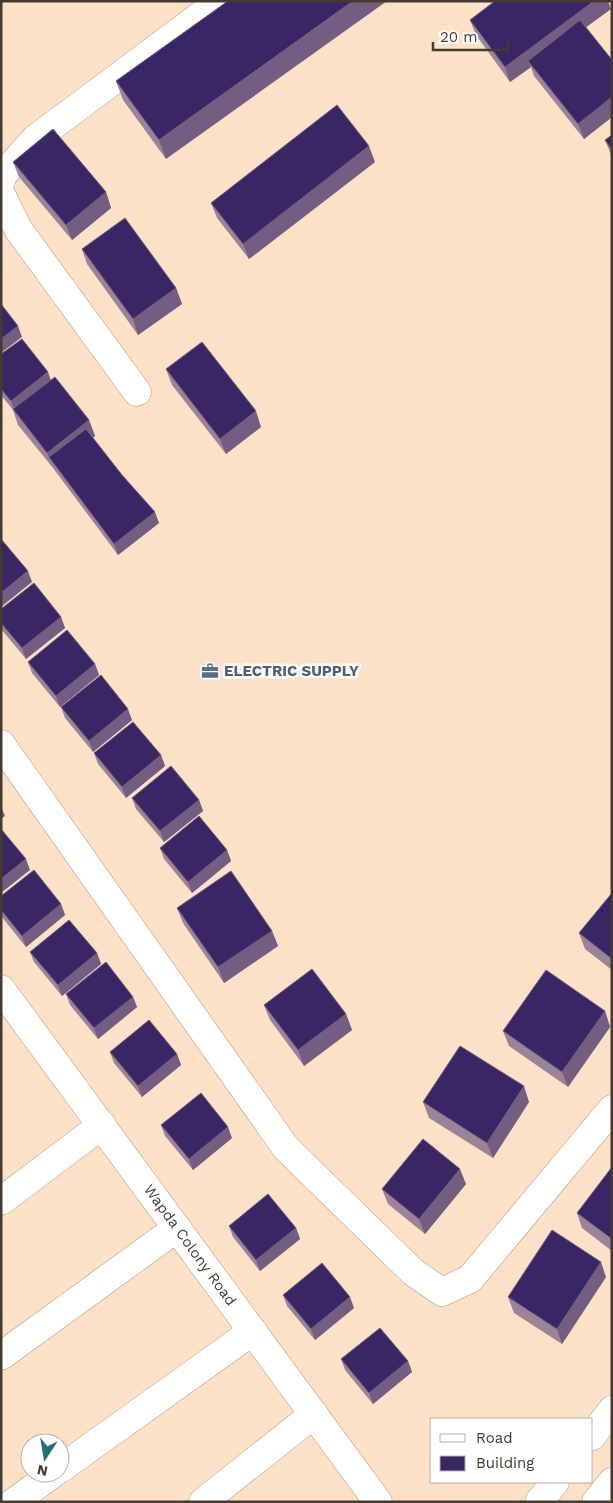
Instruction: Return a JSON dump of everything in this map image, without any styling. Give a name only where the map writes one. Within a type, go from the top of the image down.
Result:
[{"type":"street","points":[[1,181],[2,176],[35,140],[220,1]]},
{"type":"street","points":[[1,194],[18,229],[137,392]]},
{"type":"street","points":[[1,744],[286,1148],[413,1272],[442,1292],[470,1279],[612,1109]]},
{"type":"street","name":"Wapda Colony Road","points":[[1,989],[378,1502]]},
{"type":"street","points":[[1,1201],[102,1125]]},
{"type":"street","points":[[1,1356],[177,1228]]},
{"type":"street","points":[[70,1462],[253,1331]]},
{"type":"street","points":[[593,1435],[612,1410]]},
{"type":"street","points":[[203,1502],[314,1414]]},
{"type":"street","points":[[596,1502],[612,1482]]},
{"type":"street","points":[[24,1499],[42,1483]]},
{"type":"street","points":[[539,1502],[554,1483]]},
{"type":"building","points":[[228,1],[353,1],[159,140],[116,81]]},
{"type":"building","points":[[495,1],[594,1],[505,67],[470,20]]},
{"type":"building","points":[[580,20],[612,60],[612,97],[578,124],[528,61]]},
{"type":"building","points":[[337,105],[369,146],[243,244],[211,203]]},
{"type":"building","points":[[53,129],[106,192],[66,225],[13,162]]},
{"type":"building","points":[[612,135],[612,150],[605,140]]},
{"type":"building","points":[[125,218],[176,288],[133,319],[82,249]]},
{"type":"building","points":[[1,304],[18,326],[1,339]]},
{"type":"building","points":[[22,339],[48,372],[11,401],[1,389],[1,354]]},
{"type":"building","points":[[202,342],[256,411],[220,439],[166,369]]},
{"type":"building","points":[[55,377],[89,420],[47,453],[13,409]]},
{"type":"building","points":[[86,429],[122,475],[155,512],[114,544],[49,457]]},
{"type":"building","points":[[1,539],[28,571],[1,593]]},
{"type":"building","points":[[34,583],[61,617],[22,648],[1,623],[1,609]]},
{"type":"building","points":[[67,630],[95,664],[56,696],[28,662]]},
{"type":"building","points":[[101,675],[128,709],[89,741],[61,707]]},
{"type":"building","points":[[133,722],[161,755],[122,787],[94,753]]},
{"type":"building","points":[[171,766],[199,800],[160,831],[132,798]]},
{"type":"building","points":[[199,816],[227,850],[188,882],[160,848]]},
{"type":"building","points":[[1,829],[26,859],[1,879]]},
{"type":"building","points":[[34,870],[61,904],[22,936],[1,910],[1,896]]},
{"type":"building","points":[[231,871],[272,931],[218,967],[177,908]]},
{"type":"building","points":[[612,893],[612,959],[579,933]]},
{"type":"building","points":[[69,920],[97,953],[58,985],[30,952]]},
{"type":"building","points":[[106,962],[133,997],[94,1028],[66,994]]},
{"type":"building","points":[[312,969],[346,1014],[298,1050],[264,1005]]},
{"type":"building","points":[[546,970],[605,1011],[562,1072],[503,1031]]},
{"type":"building","points":[[149,1020],[177,1054],[138,1086],[110,1052]]},
{"type":"building","points":[[460,1046],[524,1086],[487,1143],[423,1102]]},
{"type":"building","points":[[201,1093],[228,1127],[189,1159],[161,1125]]},
{"type":"building","points":[[423,1139],[460,1169],[419,1219],[382,1189]]},
{"type":"building","points":[[612,1167],[612,1239],[577,1213]]},
{"type":"building","points":[[268,1194],[296,1228],[256,1260],[229,1226]]},
{"type":"building","points":[[552,1230],[601,1262],[557,1329],[508,1297]]},
{"type":"building","points":[[322,1263],[350,1297],[311,1329],[283,1295]]},
{"type":"building","points":[[380,1328],[408,1361],[369,1393],[341,1359]]},
{"type":"place","name":"ELECTRIC SUPPLY","points":[[210,671]]}]
